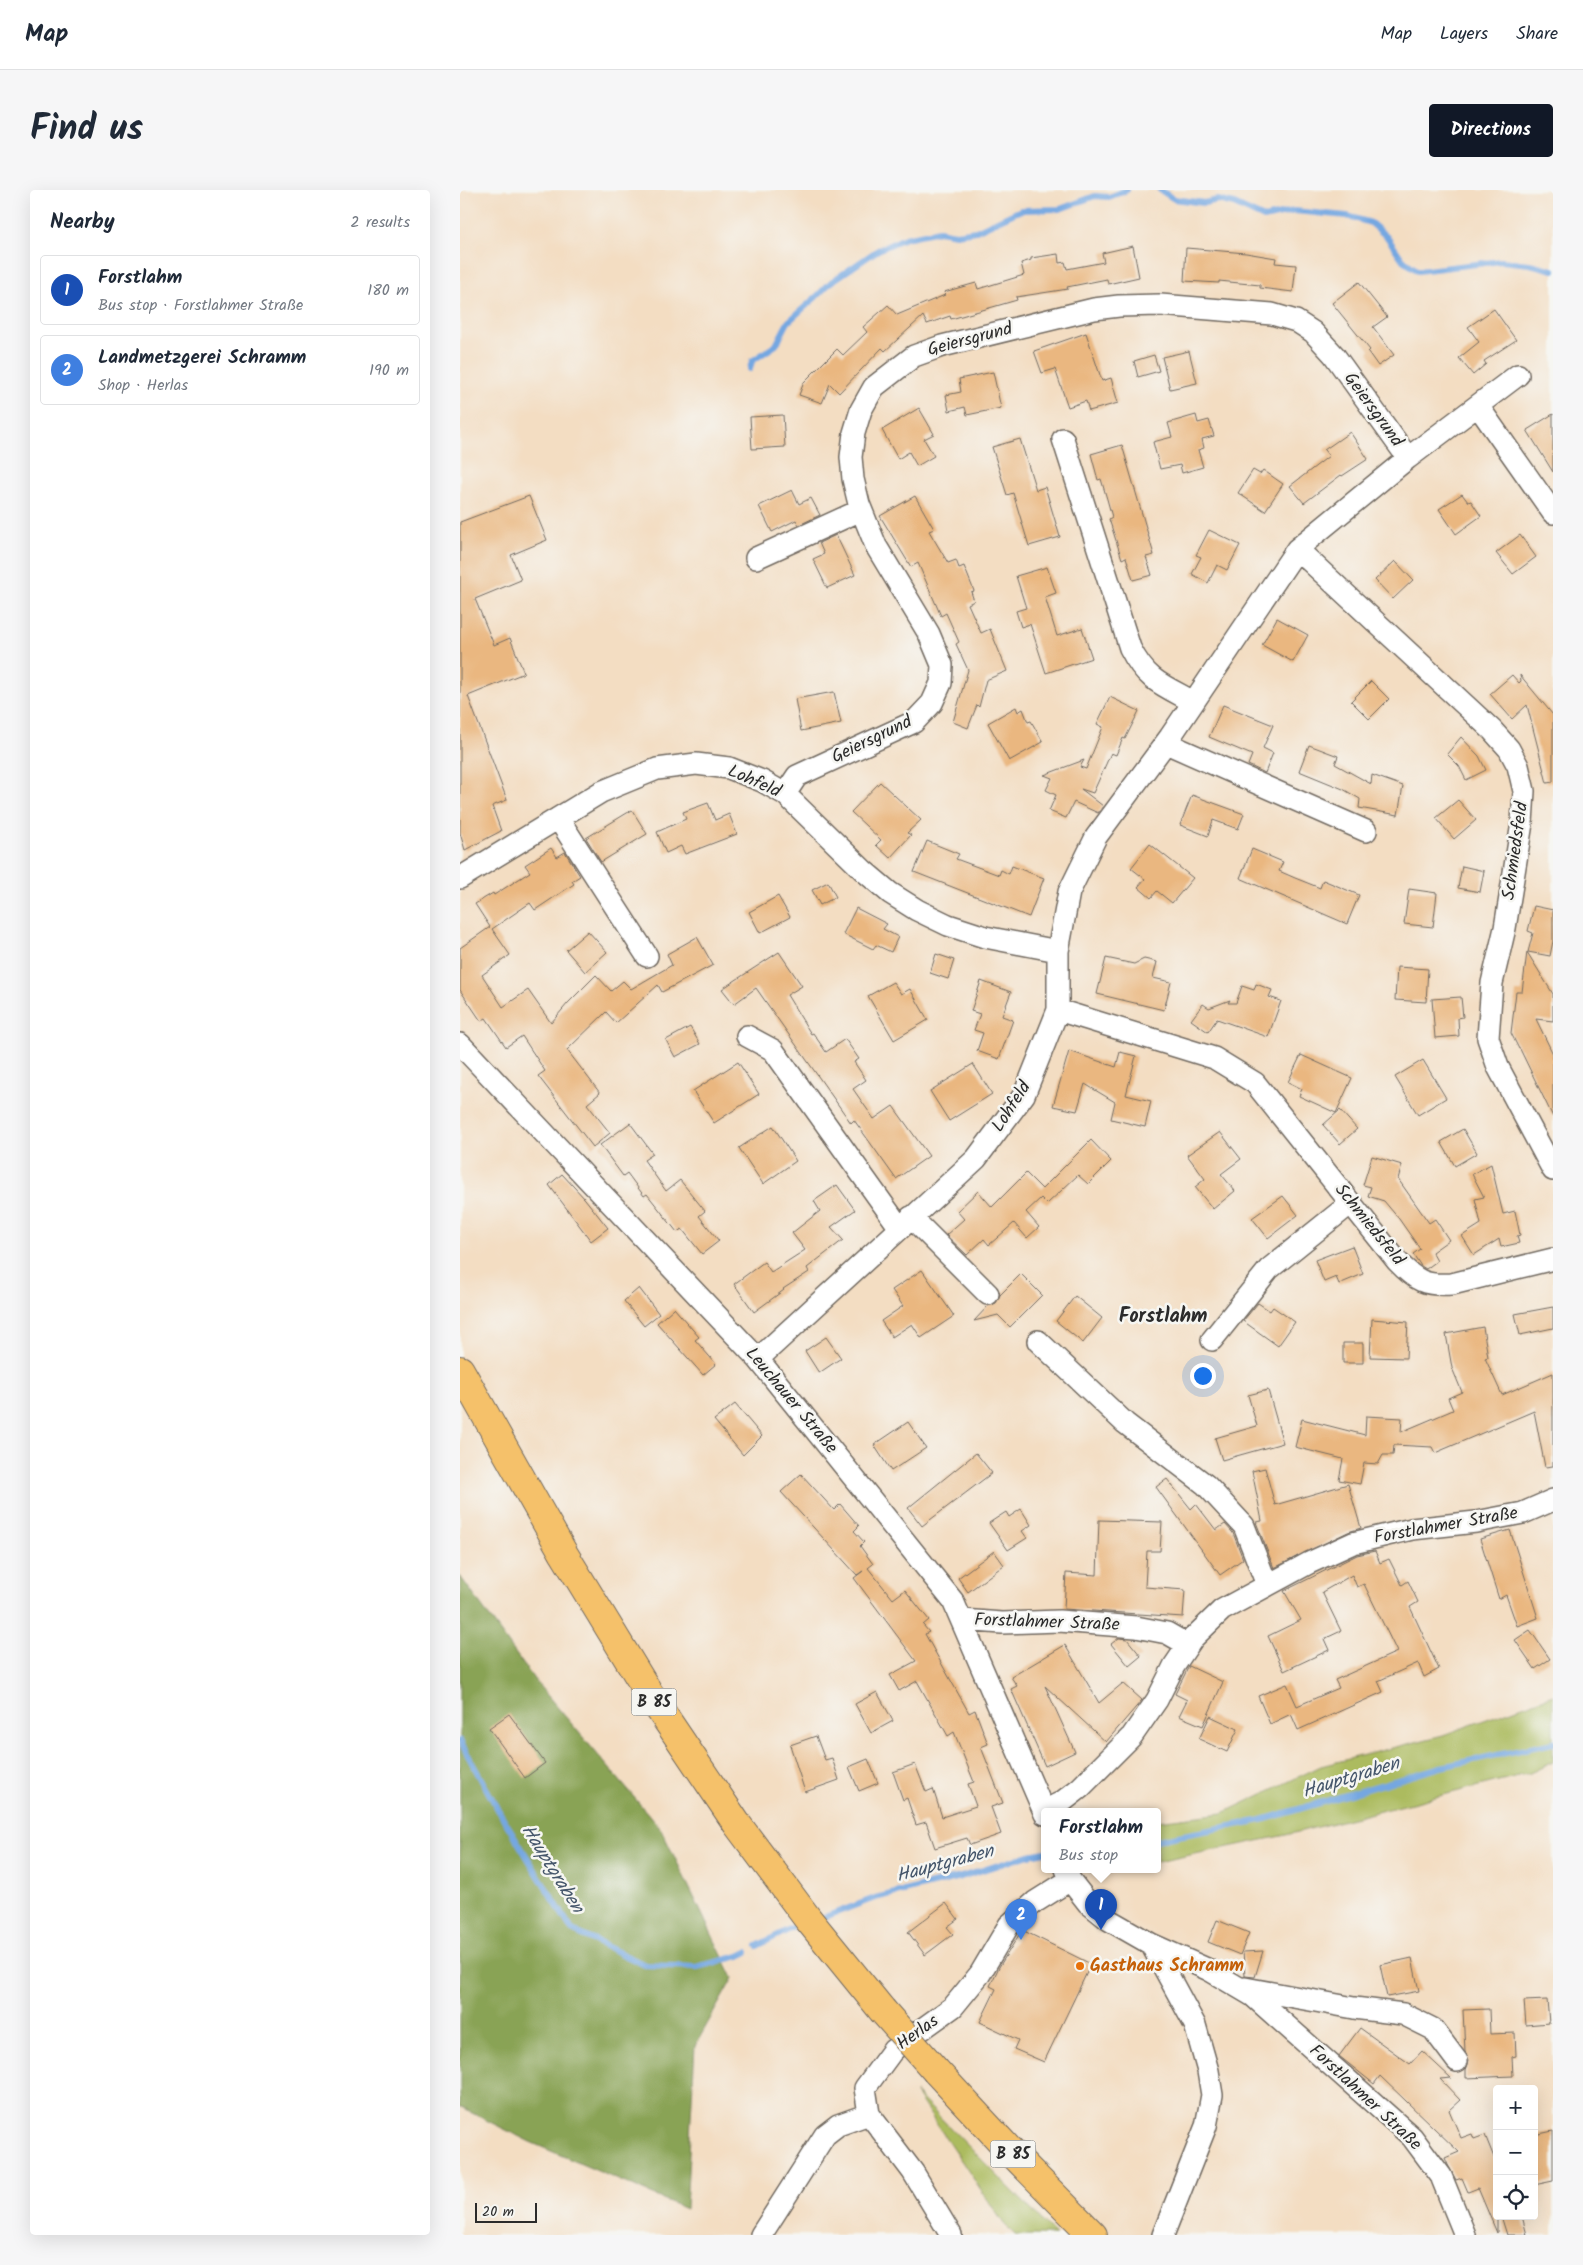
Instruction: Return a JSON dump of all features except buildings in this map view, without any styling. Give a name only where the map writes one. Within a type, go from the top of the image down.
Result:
[{"type":"main road","name":"B 85","points":[[460,1370],[564,1554],[652,1698],[737,1824],[808,1919],[882,2010],[1013,2154],[1093,2235]]},
{"type":"street","name":"Geiersgrund","points":[[785,794],[797,776],[914,722],[932,703],[941,683],[942,664],[929,634],[876,546],[861,510],[851,457],[854,433],[861,410],[874,388],[899,366],[914,356],[942,346],[1094,309],[1160,305],[1263,313],[1296,321],[1313,332],[1334,355],[1408,458]]},
{"type":"street","name":"Geiersgrund","points":[[1068,892],[1096,837],[1166,743],[1192,701],[1297,549],[1408,458],[1518,375]]},
{"type":"street","points":[[1478,406],[1553,512]]},
{"type":"street","points":[[1063,439],[1130,648],[1139,666],[1148,675],[1192,701]]},
{"type":"street","points":[[756,558],[861,510]]},
{"type":"street","name":"Schmiedsfeld","points":[[1297,549],[1492,730],[1509,749],[1518,766],[1524,791],[1522,823],[1505,928],[1492,983],[1488,1038],[1498,1067],[1553,1170]]},
{"type":"street","points":[[1166,743],[1366,831]]},
{"type":"street","name":"Lohfeld","points":[[460,878],[602,792],[657,769],[696,764],[729,768],[762,781],[785,794],[864,871],[890,893],[917,910],[948,926],[985,937],[1058,951]]},
{"type":"street","points":[[558,818],[647,956]]},
{"type":"street","name":"Lohfeld","points":[[758,1359],[976,1160],[1024,1094],[1058,1010],[1058,951],[1068,892]]},
{"type":"street","name":"Schmiedsfeld","points":[[1058,1010],[1214,1058],[1255,1083],[1397,1261],[1421,1282],[1437,1285],[1452,1284],[1553,1259]]},
{"type":"street","points":[[747,1036],[772,1050],[906,1223],[988,1294]]},
{"type":"street","name":"Leuchauer Straße","points":[[460,1044],[758,1359],[953,1601],[1042,1808]]},
{"type":"street","points":[[1212,1340],[1269,1269],[1351,1203]]},
{"type":"street","points":[[1038,1341],[1125,1423],[1206,1485],[1244,1526],[1267,1585]]},
{"type":"street","name":"Forstlahmer Straße","points":[[1051,1808],[1080,1788],[1132,1736],[1157,1700],[1174,1666],[1188,1645],[1222,1610],[1267,1585],[1353,1543],[1412,1529],[1476,1522],[1522,1513],[1553,1500]]},
{"type":"street","name":"Forstlahmer Straße","points":[[962,1620],[1002,1624],[1059,1621],[1136,1627],[1167,1633],[1188,1645]]},
{"type":"street","name":"Forstlahmer Straße","points":[[1068,1874],[1088,1902],[1109,1920],[1151,1944],[1209,1970],[1253,1996],[1412,2137],[1441,2176],[1465,2235]]},
{"type":"street","name":"Herlas","points":[[951,2235],[913,2172],[869,2114],[865,2088],[893,2050],[953,2008],[980,1974],[1009,1925],[1068,1874]]},
{"type":"street","points":[[1151,1944],[1195,2025],[1208,2071],[1212,2095],[1206,2126],[1163,2235]]},
{"type":"street","name":"Forstlahmer Straße","points":[[1235,1985],[1354,2008],[1404,2014],[1433,2029],[1457,2061]]},
{"type":"street","points":[[761,2235],[825,2135],[838,2125],[869,2114]]},
{"type":"green space","points":[[460,1576],[536,1682],[661,1829],[733,1978],[695,2046],[686,2209],[530,2142],[460,2107]]},
{"type":"green space","points":[[1553,1695],[1553,1762],[1530,1773],[1286,1835],[1161,1861],[1161,1821],[1223,1813],[1321,1766],[1443,1735]]},
{"type":"green space","points":[[915,2092],[1056,2235],[1015,2235],[1004,2224]]},
{"type":"waterway","points":[[750,369],[752,361],[776,345],[788,322],[831,282],[878,250],[905,238],[939,231],[956,234],[976,231],[1021,210],[1060,209],[1095,196],[1109,197],[1127,190]]},
{"type":"waterway","points":[[1160,190],[1174,199],[1204,203],[1218,200],[1234,204],[1264,218],[1294,211],[1347,216],[1371,223],[1387,237],[1403,260],[1418,271],[1501,261],[1530,264],[1553,270]]},
{"type":"waterway","name":"Hauptgraben","points":[[460,1741],[500,1813],[572,1930],[645,1965],[697,1967],[739,1956],[747,1952]]},
{"type":"waterway","name":"Hauptgraben","points":[[1161,1839],[1262,1820],[1441,1767],[1553,1743]]},
{"type":"waterway","name":"Hauptgraben","points":[[825,1917],[875,1898],[961,1877],[1041,1853]]},
{"type":"waterway","name":"Hauptgraben","points":[[757,1946],[792,1928]]},
{"type":"place","name":"Forstlahm","points":[[1101,1930]]},
{"type":"place","name":"Landmetzgerei Schramm","points":[[1021,1940]]},
{"type":"place","name":"Gasthaus Schramm","points":[[1080,1966]]},
{"type":"district","name":"Forstlahm","points":[[1163,1317]]}]
